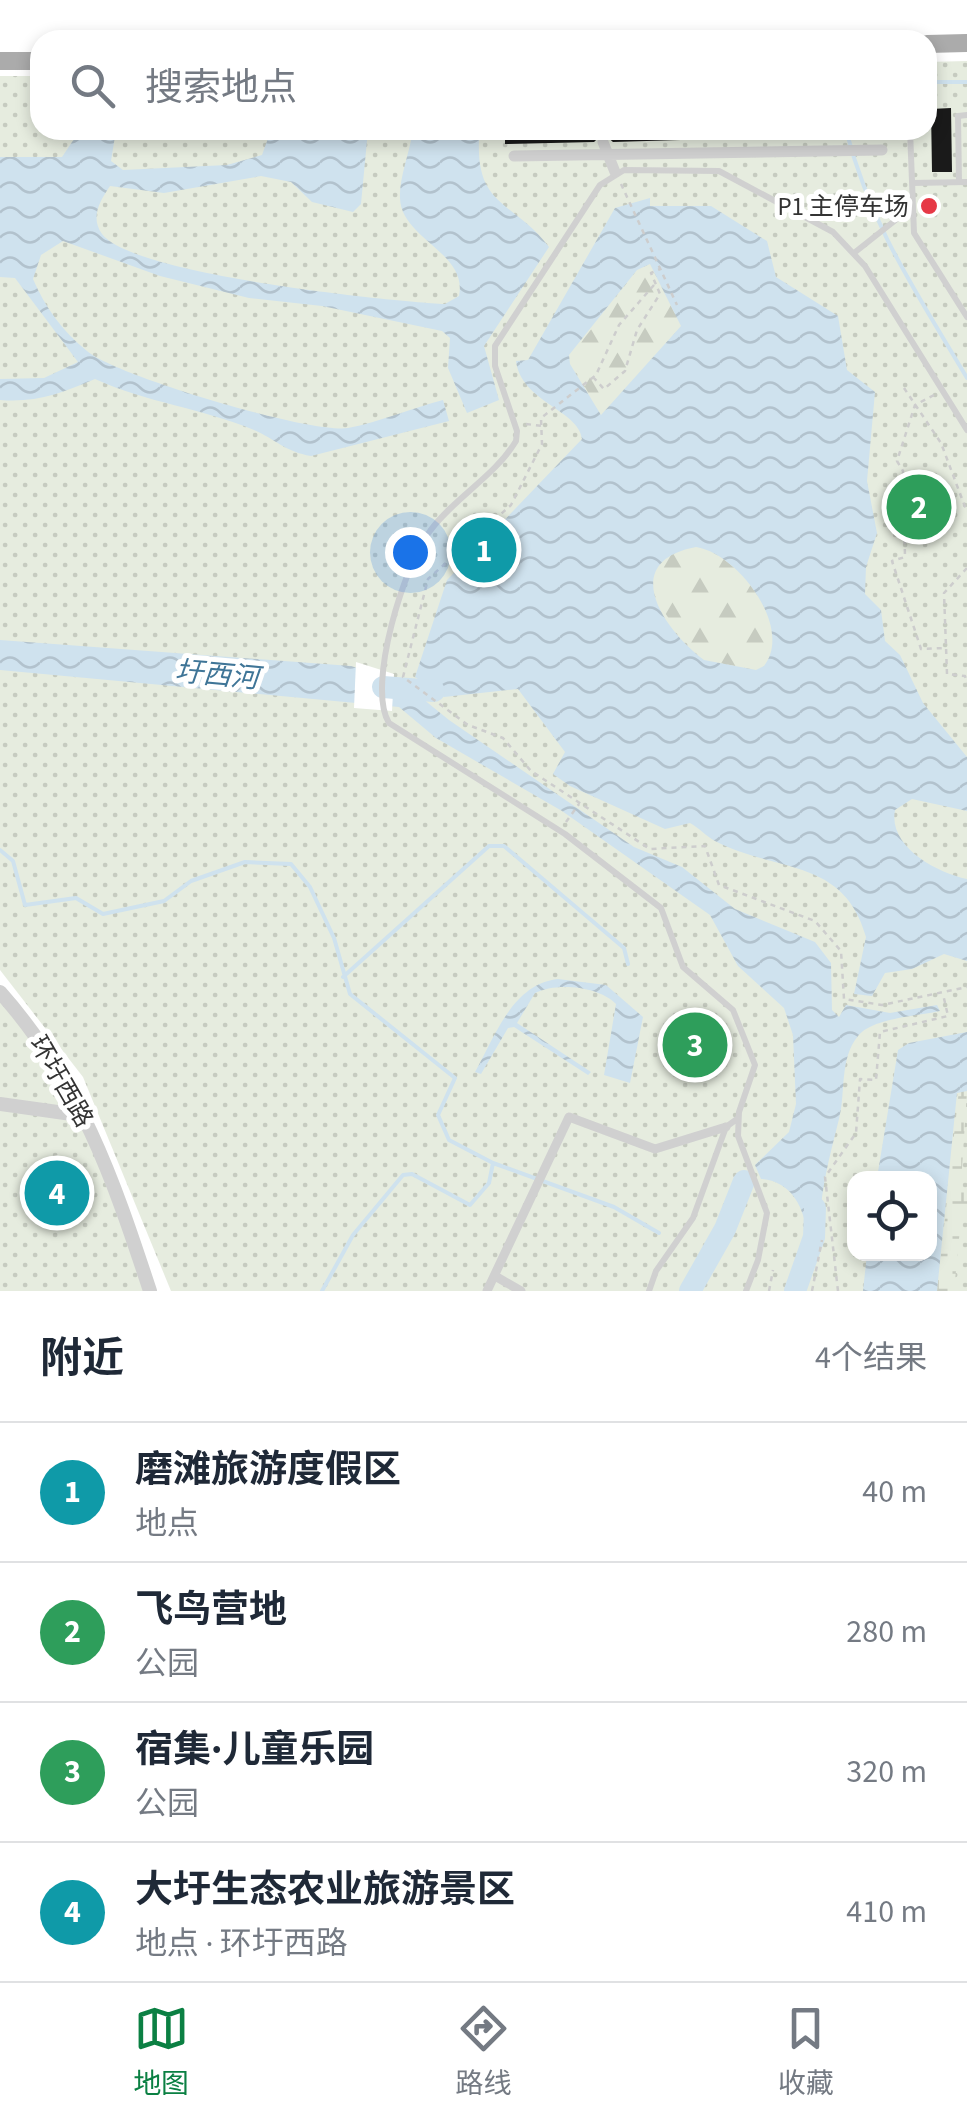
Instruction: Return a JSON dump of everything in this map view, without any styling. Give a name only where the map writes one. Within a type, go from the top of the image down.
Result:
[{"type":"main road","points":[[937,44],[967,43]]},
{"type":"main road","points":[[937,54],[967,54]]},
{"type":"main road","points":[[0,64],[30,64]]},
{"type":"street","points":[[514,156],[606,148],[882,150]]},
{"type":"street","points":[[606,148],[615,172]]},
{"type":"street","name":"环圩西路","points":[[0,992],[42,1038],[86,1116],[150,1291]]},
{"type":"street","points":[[0,1104],[86,1116]]},
{"type":"street","points":[[486,1291],[570,1117],[655,1149],[726,1127]]},
{"type":"street","points":[[495,1276],[521,1291]]},
{"type":"lane","points":[[912,183],[963,182],[958,116],[967,115]]},
{"type":"lane","points":[[910,140],[918,242],[967,317]]},
{"type":"lane","points":[[746,1291],[758,1260],[766,1214],[740,1145],[738,1118],[755,1065],[733,1010],[683,967],[661,908],[560,831],[388,723],[383,710],[383,666],[418,547],[432,527],[511,449],[517,436],[495,366],[496,346],[600,184],[615,172],[724,172],[833,232],[854,253],[967,430]]},
{"type":"lane","points":[[854,253],[913,206]]},
{"type":"lane","points":[[650,1291],[656,1270],[693,1218],[726,1127],[738,1118]]},
{"type":"path","points":[[615,172],[677,306]]},
{"type":"path","points":[[594,377],[604,389],[625,371],[637,330],[660,294],[650,273],[660,268]]},
{"type":"path","points":[[654,285],[619,325],[594,377],[542,418],[542,444],[512,505],[428,579],[404,677],[454,714],[503,738],[531,771],[650,850],[705,846],[719,886],[815,921],[841,951],[844,999],[882,1006],[965,988]]},
{"type":"path","points":[[904,388],[941,444],[967,512]]},
{"type":"path","points":[[940,392],[915,405],[897,461],[903,471],[905,557],[892,560],[921,650],[946,648]]},
{"type":"path","points":[[514,423],[542,426]]},
{"type":"path","points":[[967,568],[944,594],[947,674],[966,676],[967,683]]},
{"type":"path","points":[[560,831],[579,804]]},
{"type":"path","points":[[838,1291],[825,1176],[856,1133],[860,1080],[876,1080],[880,1032],[948,1016],[942,992]]},
{"type":"path","points":[[812,1291],[822,1240]]},
{"type":"path","points":[[820,1249],[835,1248]]},
{"type":"path","points":[[769,1291],[773,1270]]},
{"type":"green space","points":[[967,61],[967,1291],[171,1291],[83,1077],[0,970],[0,76],[30,76],[30,140],[937,140],[937,62]]},
{"type":"green space","points":[[650,264],[681,326],[605,415],[600,414],[569,358],[637,270]]},
{"type":"green space","points":[[696,547],[728,563],[757,594],[772,632],[772,650],[765,666],[756,670],[704,660],[663,610],[652,586],[655,567],[677,552]]},
{"type":"green space","points":[[0,992],[77,1097],[150,1291],[0,1291]]},
{"type":"green space","points":[[959,1090],[967,1091],[961,1183],[967,1194],[967,1214],[961,1218],[954,1291],[937,1291]]},
{"type":"water","points":[[73,140],[114,140],[111,161],[123,170],[227,165],[262,155],[267,140],[367,140],[361,204],[353,212],[312,202],[291,182],[261,176],[164,193],[110,186],[98,209],[98,228],[123,249],[209,273],[372,298],[445,304],[459,296],[459,281],[445,256],[403,212],[403,175],[411,140],[479,140],[480,162],[490,191],[549,247],[484,346],[499,400],[467,413],[448,368],[450,338],[442,331],[322,306],[249,298],[160,276],[63,241],[41,255],[33,279],[62,327],[105,362],[173,388],[296,422],[348,428],[443,400],[449,421],[311,456],[294,452],[234,422],[95,379],[49,396],[0,400],[0,379],[44,378],[78,362],[15,278],[0,277],[0,157],[62,157]]},
{"type":"water","points":[[650,198],[650,206],[711,206],[767,241],[776,277],[838,316],[847,370],[875,392],[867,481],[877,533],[866,567],[865,594],[881,610],[885,641],[900,655],[923,703],[967,757],[967,811],[912,799],[895,810],[895,823],[906,846],[916,855],[928,864],[967,879],[967,961],[944,954],[912,969],[885,973],[872,996],[854,994],[866,937],[856,911],[825,880],[738,851],[690,823],[665,829],[570,786],[553,774],[565,752],[518,689],[444,697],[415,677],[447,580],[582,439],[571,420],[528,386],[516,361],[528,360],[615,208]],"holes":[[[650,264],[681,326],[601,415],[570,364],[569,355],[637,270]],[[696,547],[728,563],[757,594],[772,632],[771,650],[764,666],[756,670],[704,660],[663,615],[653,581],[658,567],[672,555]]]},
{"type":"water","points":[[0,640],[351,666],[402,682],[449,720],[634,847],[682,867],[735,909],[815,942],[831,963],[832,1010],[839,1017],[846,1005],[890,1013],[937,1005],[940,1011],[874,1025],[852,1045],[823,1189],[819,1234],[807,1236],[795,1198],[781,1185],[761,1179],[755,1165],[789,1132],[796,1104],[793,1035],[784,1008],[738,966],[710,915],[562,811],[436,738],[399,707],[0,670]]},
{"type":"water","points":[[558,979],[606,985],[643,1017],[630,1083],[604,1075],[616,1004],[599,993],[577,988],[535,993],[517,1023],[591,1072],[588,1075],[514,1027],[508,1028],[481,1074],[475,1072],[517,1001],[542,983]]},
{"type":"water","points":[[967,1032],[967,1091],[957,1093],[937,1291],[863,1291],[866,1261],[937,1261],[937,1171],[878,1171],[898,1050],[909,1043]]},
{"type":"pier","points":[[356,662],[394,674],[392,711],[354,708]]},
{"type":"building","points":[[951,108],[952,172],[932,172],[931,140],[937,140],[937,109]]},
{"type":"building","points":[[505,140],[596,140],[594,142],[505,144]]},
{"type":"building","points":[[611,140],[680,140],[613,142]]},
{"type":"waterway","points":[[937,82],[967,82]]},
{"type":"waterway","points":[[849,140],[882,229],[967,378]]},
{"type":"waterway","name":"圩西河","points":[[383,687],[434,691]]},
{"type":"waterway","points":[[343,977],[489,846],[504,846],[624,948],[628,964]]},
{"type":"waterway","points":[[0,850],[13,861],[25,905],[76,898],[103,914],[164,901],[191,881],[245,862],[291,864],[310,887],[334,938],[350,994],[455,1078],[438,1115],[449,1140],[493,1163],[614,1207],[659,1233]]},
{"type":"waterway","points":[[322,1291],[353,1235],[403,1175],[412,1174],[470,1205],[489,1183],[493,1163]]},
{"type":"waterway","points":[[690,1291],[725,1229],[744,1181]]},
{"type":"waterway","points":[[795,1291],[814,1237],[815,1208]]},
{"type":"place","name":"P1 主停车场","points":[[929,206]]},
{"type":"place","name":"飞鸟营地","points":[[919,507]]},
{"type":"place","name":"磨滩旅游度假区","points":[[484,550]]},
{"type":"place","name":"宿集·儿童乐园","points":[[695,1045]]},
{"type":"place","name":"大圩生态农业旅游景区","points":[[57,1193]]}]
